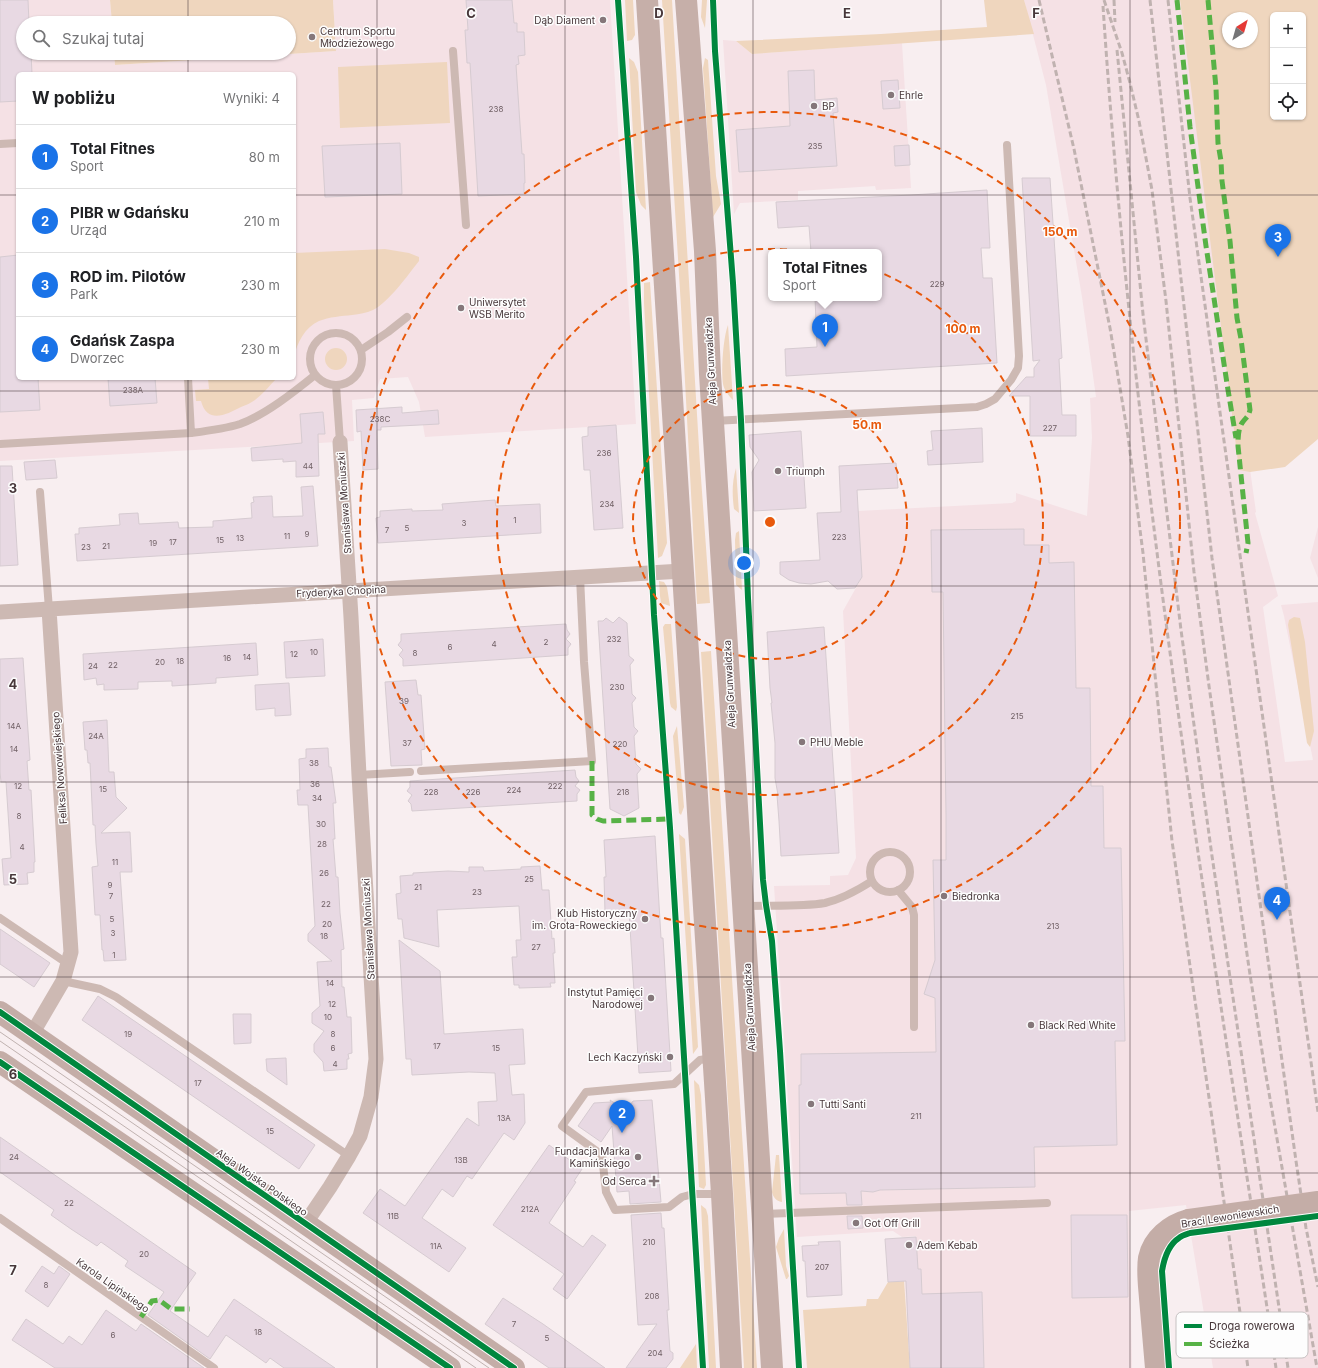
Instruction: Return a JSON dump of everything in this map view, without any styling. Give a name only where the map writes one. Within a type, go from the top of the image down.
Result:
[{"type":"main road","points":[[647,0],[722,1194],[731,1368]]},
{"type":"main road","name":"Aleja Grunwaldzka","points":[[686,0],[705,251],[710,374],[772,1368]]},
{"type":"street","name":"Stanisława Moniuszki","points":[[305,1224],[330,1187],[360,1136],[371,1097],[376,1059],[340,442]]},
{"type":"street","name":"Fryderyka Chopina","points":[[0,612],[682,571]]},
{"type":"street","name":"Feliksa Nowowiejskiego","points":[[32,1034],[63,981],[71,952],[48,609]]},
{"type":"street","name":"Aleja Wojska Polskiego","points":[[0,1012],[514,1368]]},
{"type":"street","points":[[0,1062],[443,1366]]},
{"type":"street","name":"Braci Lewoniewskich","points":[[1156,1368],[1148,1276],[1149,1258],[1163,1234],[1174,1225],[1189,1220],[1318,1202]]},
{"type":"lane","points":[[453,51],[466,225]]},
{"type":"lane","points":[[0,144],[16,143]]},
{"type":"lane","points":[[713,422],[977,407],[995,399],[1015,374],[1018,368],[1019,356],[1007,145]]},
{"type":"lane","points":[[361,350],[407,317]]},
{"type":"lane","points":[[335,332],[343,333],[351,337],[361,350],[361,366],[358,374],[352,380],[344,384],[328,384],[321,381],[311,368],[309,360],[310,352],[314,344],[327,334],[335,332]]},
{"type":"lane","points":[[0,444],[191,433],[215,430],[240,424],[264,411],[315,375]]},
{"type":"lane","points":[[188,380],[191,433]]},
{"type":"lane","points":[[336,385],[340,442]]},
{"type":"lane","name":"Feliksa Nowowiejskiego","points":[[40,492],[48,609]]},
{"type":"lane","points":[[422,771],[592,761],[584,662],[580,577]]},
{"type":"lane","points":[[359,775],[410,772]]},
{"type":"lane","points":[[886,853],[898,854],[907,862],[910,872],[909,878],[907,883],[898,890],[886,892],[876,886],[872,881],[870,874],[874,860],[886,853]]},
{"type":"lane","points":[[743,906],[826,903],[855,892],[872,881]]},
{"type":"lane","points":[[898,890],[912,907],[914,915],[914,1027]]},
{"type":"lane","points":[[0,918],[68,964]]},
{"type":"lane","points":[[63,981],[100,989],[116,997],[349,1156]]},
{"type":"lane","points":[[713,1057],[700,1060],[674,1084],[586,1092],[562,1126],[602,1155],[606,1192],[615,1210],[669,1207],[682,1197],[693,1194],[722,1194]]},
{"type":"lane","points":[[762,1214],[1047,1203]]},
{"type":"lane","name":"Karola Lipińskiego","points":[[0,1218],[214,1368]]},
{"type":"shaded area","points":[[0,0],[110,0],[111,16],[16,16],[16,60],[115,60],[115,65],[194,60],[296,60],[296,54],[336,51],[333,0],[610,0],[636,424],[425,437],[419,402],[408,377],[380,379],[374,398],[352,400],[354,441],[0,461]]},
{"type":"shaded area","name":"Centrum Sportu Młodzieżowego","points":[[110,0],[333,0],[336,51],[296,54],[296,16],[111,16]]},
{"type":"shaded area","points":[[625,0],[633,0],[635,35],[632,40],[627,41]]},
{"type":"shaded area","points":[[662,0],[672,0],[700,464],[710,603],[697,604],[681,307]]},
{"type":"shaded area","points":[[702,0],[707,0],[705,28],[701,17]]},
{"type":"shaded area","points":[[984,0],[1024,0],[1034,34],[752,54],[736,41],[987,27]]},
{"type":"shaded area","points":[[1024,0],[1180,0],[1188,62],[1219,248],[1255,513],[1278,596],[1263,607],[1285,762],[1313,760],[1281,605],[1318,602],[1318,1368],[1213,1368],[1211,1358],[1308,1358],[1308,1312],[1204,1312],[1186,1205],[1129,1211],[1132,1368],[910,1368],[904,1270],[917,1269],[916,1236],[902,1237],[893,1231],[797,1237],[774,886],[830,885],[830,876],[848,875],[856,858],[843,611],[862,577],[858,511],[1012,503],[1016,501],[1016,493],[1087,516],[1092,438],[1090,398],[1096,397],[1082,297],[1046,85]]},
{"type":"shaded area","points":[[1180,0],[1318,0],[1318,439],[1285,467],[1250,472],[1239,470]]},
{"type":"shaded area","points":[[723,40],[736,41],[752,54],[902,43],[911,188],[876,190],[875,186],[798,191],[798,200],[740,203],[734,214]]},
{"type":"shaded area","points":[[629,58],[634,62],[638,72],[646,210],[641,205],[636,192]]},
{"type":"shaded area","points":[[705,58],[708,60],[716,176],[721,204],[713,217],[703,68]]},
{"type":"shaded area","name":"Centrum Sportu Młodzieżowego","points":[[115,60],[194,60],[115,65]]},
{"type":"shaded area","points":[[447,62],[450,123],[340,128],[338,67]]},
{"type":"shaded area","points":[[385,249],[409,253],[419,257],[419,261],[404,281],[379,306],[373,310],[360,314],[319,321],[306,331],[296,350],[296,253]]},
{"type":"shaded area","points":[[650,282],[667,543],[662,556],[658,558],[644,303],[644,283]]},
{"type":"shaded area","points":[[728,325],[733,400],[724,388],[722,378],[722,363]]},
{"type":"shaded area","points":[[336,348],[344,351],[347,359],[344,367],[336,370],[328,367],[325,359],[328,351]]},
{"type":"shaded area","points":[[208,380],[275,380],[253,401],[229,413],[218,416],[208,413],[201,401],[196,401],[195,390],[209,389]]},
{"type":"shaded area","points":[[736,468],[739,513],[734,509],[733,498],[733,483]]},
{"type":"shaded area","points":[[1318,527],[1318,578],[1310,558]]},
{"type":"shaded area","points":[[739,531],[742,590],[736,585],[735,540],[736,533]]},
{"type":"shaded area","points":[[659,581],[664,582],[667,587],[670,606],[661,603]]},
{"type":"shaded area","points":[[1294,617],[1300,618],[1305,642],[1314,731],[1310,747],[1307,743],[1288,625],[1289,620]]},
{"type":"shaded area","points":[[665,624],[671,624],[677,707],[676,711],[671,707],[670,703],[663,627]]},
{"type":"shaded area","points":[[711,651],[757,1368],[744,1368],[701,652]]},
{"type":"shaded area","points":[[677,726],[684,807],[681,815],[679,813],[673,736]]},
{"type":"shaded area","points":[[679,834],[685,839],[698,1047],[693,1054]]},
{"type":"shaded area","points":[[694,1080],[699,1085],[701,1095],[706,1185],[704,1189],[699,1187]]},
{"type":"shaded area","points":[[776,1155],[779,1155],[782,1202],[778,1201],[773,1196],[772,1192]]},
{"type":"shaded area","points":[[701,1205],[706,1209],[708,1216],[716,1368],[709,1368]]},
{"type":"shaded area","points":[[784,1229],[786,1266],[789,1276],[787,1279],[776,1247]]},
{"type":"shaded area","points":[[904,1280],[910,1368],[807,1368],[803,1310],[866,1306],[867,1299],[878,1299],[888,1282]]},
{"type":"shaded area","points":[[696,1344],[697,1368],[680,1368]]},
{"type":"building","points":[[0,0],[28,0],[29,16],[16,16],[16,60],[31,60],[32,72],[16,72],[16,101],[0,102]]},
{"type":"building","points":[[466,0],[512,0],[514,23],[517,23],[517,32],[524,32],[525,55],[518,56],[519,64],[516,65],[522,154],[524,154],[524,194],[478,196],[470,63],[467,63],[465,30],[468,30]]},
{"type":"building","points":[[814,70],[815,100],[837,98],[838,112],[833,113],[837,166],[739,172],[736,130],[790,126],[788,71]]},
{"type":"building","name":"Ehrle","points":[[898,80],[900,108],[883,109],[881,81]]},
{"type":"building","points":[[400,143],[402,194],[325,197],[322,146]]},
{"type":"building","points":[[909,145],[910,165],[895,166],[894,146]]},
{"type":"building","points":[[1022,178],[1050,178],[1062,358],[1059,359],[1062,415],[1076,415],[1076,436],[1030,436],[1030,396],[1009,396],[1026,377],[1034,377],[1034,368],[1040,360],[1033,361]]},
{"type":"building","points":[[987,190],[990,248],[981,248],[983,278],[992,278],[997,363],[786,376],[785,349],[817,347],[815,301],[882,301],[882,249],[811,249],[809,226],[778,228],[776,202]]},
{"type":"building","points":[[16,255],[16,380],[38,380],[40,410],[0,412],[0,257]]},
{"type":"building","points":[[108,380],[155,380],[157,403],[110,406]]},
{"type":"building","points":[[402,407],[402,413],[438,410],[439,424],[381,427],[381,430],[377,430],[378,469],[363,470],[361,431],[357,432],[356,410]]},
{"type":"building","points":[[323,412],[325,434],[318,434],[319,476],[296,477],[296,461],[283,462],[283,459],[252,461],[251,448],[302,443],[300,414]]},
{"type":"building","points":[[616,425],[623,528],[594,530],[590,470],[584,470],[582,437],[588,436],[588,427]]},
{"type":"building","points":[[982,428],[983,462],[928,465],[927,451],[933,450],[931,431]]},
{"type":"building","name":"Triumph","points":[[801,431],[806,508],[754,511],[752,472],[759,460],[750,447],[749,435]]},
{"type":"building","points":[[55,460],[57,478],[26,480],[24,462]]},
{"type":"building","points":[[896,463],[898,488],[857,490],[862,577],[855,588],[837,589],[828,581],[811,584],[799,583],[789,580],[780,574],[780,562],[820,560],[817,513],[841,512],[839,466]]},
{"type":"building","points":[[0,466],[12,466],[18,565],[0,566]]},
{"type":"building","points":[[313,486],[318,546],[77,561],[75,534],[79,534],[79,528],[120,525],[119,514],[138,513],[139,524],[178,522],[179,528],[213,527],[213,521],[252,518],[251,503],[254,502],[253,497],[272,496],[273,517],[303,516],[301,487]]},
{"type":"building","points":[[495,500],[496,506],[540,504],[541,533],[378,543],[376,518],[380,517],[380,511],[412,509],[412,511],[443,510],[442,504]]},
{"type":"building","points":[[1024,529],[1024,545],[1049,545],[1049,563],[1074,562],[1076,688],[1090,688],[1091,786],[1103,786],[1104,848],[1121,848],[1125,1041],[1115,1041],[1117,1145],[1034,1147],[1035,1187],[880,1190],[873,1192],[861,1191],[862,1205],[847,1205],[846,1193],[800,1194],[799,1085],[801,1085],[801,1054],[936,1052],[935,998],[924,994],[935,960],[933,860],[946,860],[946,815],[943,592],[932,592],[931,530]]},
{"type":"building","points":[[619,617],[627,623],[629,656],[634,660],[630,665],[632,694],[636,698],[632,703],[634,727],[638,731],[634,736],[636,764],[641,769],[637,774],[639,808],[624,816],[610,809],[598,621],[603,621],[606,618],[613,623]]},
{"type":"building","points":[[566,624],[567,630],[570,634],[566,639],[571,644],[568,648],[568,655],[403,666],[403,659],[399,655],[403,650],[398,645],[401,641],[401,634]]},
{"type":"building","name":"PHU Meble","points":[[824,627],[839,853],[781,856],[767,632]]},
{"type":"building","points":[[323,639],[325,676],[286,678],[284,642]]},
{"type":"building","points":[[256,643],[258,675],[216,678],[216,683],[172,686],[172,681],[138,682],[138,689],[104,690],[104,684],[97,685],[96,678],[84,680],[83,654]]},
{"type":"building","points":[[23,658],[30,760],[27,761],[29,790],[31,790],[35,862],[34,872],[27,873],[28,884],[4,885],[2,859],[11,858],[6,782],[1,782],[0,772],[0,659]]},
{"type":"building","points":[[416,680],[418,695],[421,695],[425,749],[421,750],[422,765],[391,766],[385,682]]},
{"type":"building","points":[[289,683],[291,715],[275,716],[275,708],[256,710],[255,685]]},
{"type":"building","points":[[107,720],[109,772],[114,772],[116,797],[127,808],[101,833],[130,832],[132,872],[120,872],[126,960],[104,961],[100,915],[95,915],[92,867],[98,866],[95,825],[93,825],[90,763],[88,763],[87,750],[85,750],[83,722]]},
{"type":"building","points":[[328,748],[329,767],[331,767],[336,803],[333,803],[335,839],[333,839],[344,949],[341,950],[342,987],[344,987],[347,1017],[351,1017],[352,1053],[348,1054],[349,1059],[347,1059],[347,1069],[324,1071],[323,1062],[314,1052],[314,1044],[324,1031],[312,1023],[312,1013],[320,1006],[317,962],[332,961],[308,941],[308,934],[315,926],[308,805],[298,805],[297,790],[300,790],[299,759],[306,758],[306,749]]},
{"type":"building","points":[[575,770],[576,777],[579,781],[575,786],[580,790],[577,794],[577,801],[412,811],[411,804],[408,801],[412,795],[407,791],[410,787],[410,781]]},
{"type":"building","name":"Instytut Pamięci Narodowej","points":[[655,836],[671,1071],[639,1073],[629,911],[605,912],[604,877],[606,877],[604,840]]},
{"type":"building","points":[[540,866],[542,890],[549,890],[552,939],[554,938],[555,953],[553,953],[555,983],[550,983],[551,987],[519,988],[519,985],[514,985],[512,957],[517,957],[516,940],[521,940],[519,906],[437,910],[439,947],[404,938],[402,919],[398,919],[396,894],[401,893],[400,876],[413,875],[413,873],[448,871],[469,872],[469,867],[483,867],[484,871],[521,869],[521,867]]},
{"type":"building","points":[[0,929],[50,963],[34,987],[0,964]]},
{"type":"building","points":[[399,940],[440,971],[444,1034],[523,1029],[525,1064],[509,1065],[512,1095],[524,1094],[525,1123],[514,1140],[504,1133],[472,1179],[467,1176],[453,1197],[442,1189],[422,1218],[466,1248],[449,1272],[363,1213],[380,1189],[405,1206],[467,1118],[479,1126],[478,1102],[497,1101],[495,1073],[469,1072],[412,1075],[411,1059],[406,1059]]},
{"type":"building","points":[[98,996],[315,1145],[299,1169],[82,1020]]},
{"type":"building","points":[[233,1014],[251,1014],[251,1043],[234,1044]]},
{"type":"building","points":[[286,1058],[287,1085],[267,1071],[266,1059]]},
{"type":"building","points":[[610,1100],[626,1111],[633,1101],[652,1100],[661,1202],[630,1204],[629,1191],[617,1192],[612,1126],[601,1142],[578,1126],[594,1103],[611,1102]]},
{"type":"building","points":[[0,1137],[196,1273],[170,1311],[208,1337],[234,1299],[335,1368],[284,1368],[270,1358],[266,1363],[226,1335],[210,1359],[148,1315],[164,1292],[125,1266],[128,1261],[101,1242],[97,1246],[51,1215],[54,1210],[0,1172]]},
{"type":"building","points":[[549,1145],[582,1169],[574,1181],[576,1182],[549,1223],[583,1247],[592,1235],[606,1245],[567,1299],[553,1289],[564,1274],[493,1225]]},
{"type":"building","points":[[661,1213],[662,1228],[664,1228],[670,1351],[673,1353],[673,1359],[666,1368],[626,1368],[657,1324],[638,1325],[631,1215]]},
{"type":"building","points":[[1071,1215],[1127,1215],[1128,1297],[1072,1298]]},
{"type":"building","points":[[847,1216],[862,1216],[863,1228],[848,1229]]},
{"type":"building","points":[[916,1237],[918,1269],[921,1269],[922,1294],[982,1292],[984,1368],[910,1368],[906,1281],[888,1282],[885,1239]]},
{"type":"building","points":[[840,1241],[842,1295],[807,1297],[805,1261],[803,1261],[802,1246],[819,1245],[818,1242]]},
{"type":"building","points":[[42,1266],[54,1274],[59,1266],[70,1274],[48,1307],[25,1291]]},
{"type":"building","points":[[503,1298],[605,1368],[549,1368],[485,1324]]},
{"type":"building","points":[[106,1310],[136,1331],[141,1324],[204,1368],[55,1368],[12,1340],[26,1319],[63,1344],[69,1336],[82,1345]]},
{"type":"tram line","points":[[0,1032],[489,1368]]},
{"type":"tram line","points":[[0,1041],[476,1368]]},
{"type":"railway","points":[[1039,0],[1074,149],[1110,328],[1128,436],[1143,553],[1172,841],[1240,1312]]},
{"type":"railway","points":[[1104,0],[1122,53],[1130,83],[1152,190],[1166,301],[1194,572],[1209,686],[1265,1070],[1307,1312]]},
{"type":"railway","points":[[1114,0],[1115,22]]},
{"type":"railway","points":[[1150,0],[1212,558],[1296,1161],[1306,1228],[1318,1287]]},
{"type":"railway","points":[[1168,0],[1190,198],[1318,1112]]},
{"type":"railway","points":[[1103,6],[1112,131],[1151,504],[1184,752],[1267,1312]]},
{"type":"railway","points":[[1117,50],[1143,314],[1181,630],[1212,856],[1280,1312]]},
{"type":"railway","points":[[1308,1316],[1317,1368]]},
{"type":"railway","points":[[1247,1358],[1248,1368]]},
{"type":"railway","points":[[1274,1358],[1276,1368]]},
{"type":"railway","points":[[1287,1358],[1288,1368]]},
{"type":"marked path","points":[[1177,0],[1190,127],[1206,246],[1236,438]]},
{"type":"marked path","points":[[1208,0],[1216,88],[1218,143],[1230,241],[1237,318],[1250,410],[1248,416],[1241,425],[1238,440],[1248,543],[1246,553]]},
{"type":"marked path","points":[[592,761],[592,815],[597,819],[603,821],[670,819]]},
{"type":"marked path","points":[[141,1317],[152,1301],[159,1300],[171,1309],[190,1309]]},
{"type":"cycle path","points":[[618,0],[636,257],[654,615],[670,828],[703,1368]]},
{"type":"cycle path","points":[[713,0],[715,51],[733,283],[741,420],[748,598],[763,880],[772,941],[799,1368]]},
{"type":"cycle path","points":[[0,1012],[514,1368]]},
{"type":"cycle path","points":[[0,1062],[450,1368]]},
{"type":"cycle path","points":[[1169,1368],[1162,1271],[1167,1253],[1172,1244],[1182,1236],[1190,1233],[1318,1216]]},
{"type":"place","name":"Dąb Diament","points":[[603,20]]},
{"type":"place","name":"Centrum Sportu Młodzieżowego","points":[[312,37]]},
{"type":"place","name":"Ehrle","points":[[891,95]]},
{"type":"place","name":"BP","points":[[814,106]]},
{"type":"place","name":"ROD im. Pilotów","points":[[1278,257]]},
{"type":"place","name":"Uniwersytet WSB Merito","points":[[461,308]]},
{"type":"place","name":"Total Fitnes","points":[[825,347]]},
{"type":"place","name":"Triumph","points":[[778,471]]},
{"type":"place","name":"PHU Meble","points":[[802,742]]},
{"type":"place","name":"Biedronka","points":[[944,896]]},
{"type":"place","name":"Klub Historyczny im. Grota-Roweckiego","points":[[645,919]]},
{"type":"place","name":"Gdańsk Zaspa","points":[[1277,920]]},
{"type":"place","name":"Instytut Pamięci Narodowej","points":[[651,998]]},
{"type":"place","name":"Black Red White","points":[[1031,1025]]},
{"type":"place","name":"Lech Kaczyński","points":[[670,1057]]},
{"type":"place","name":"Tutti Santi","points":[[811,1104]]},
{"type":"place","name":"PIBR w Gdańsku","points":[[622,1133]]},
{"type":"place","name":"Fundacja Marka Kamińskiego","points":[[638,1157]]},
{"type":"place","name":"Od Serca","points":[[654,1181]]},
{"type":"place","name":"Got Off Grill","points":[[856,1223]]},
{"type":"place","name":"Adem Kebab","points":[[909,1245]]}]
